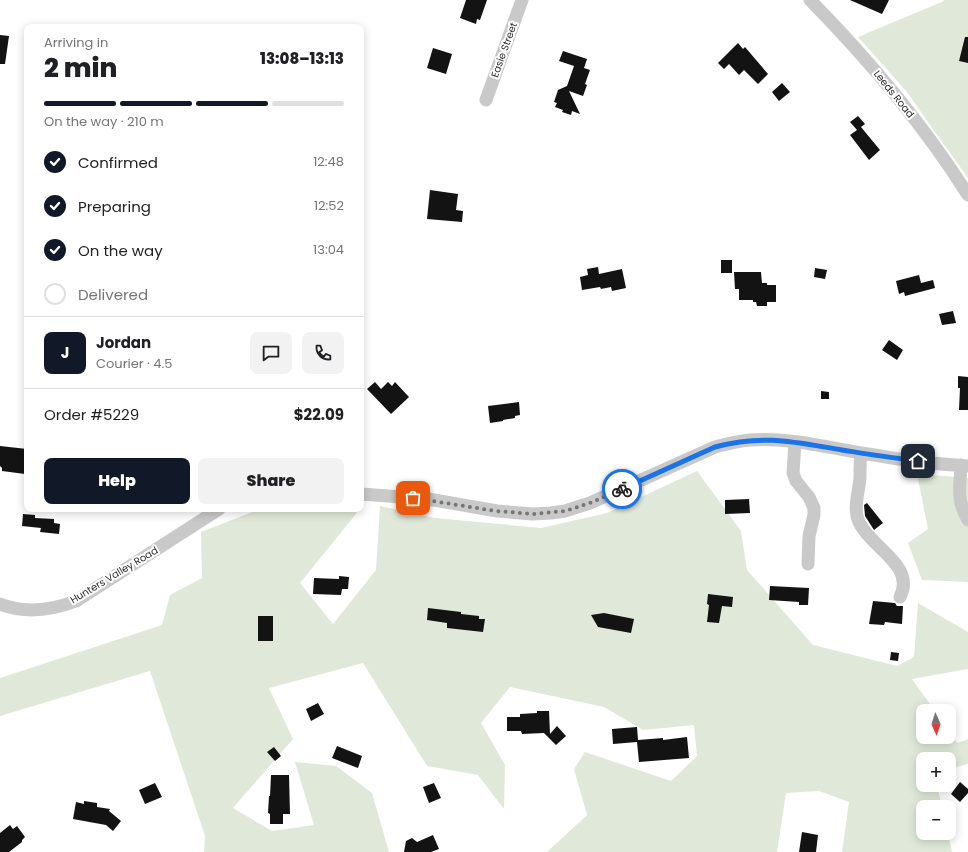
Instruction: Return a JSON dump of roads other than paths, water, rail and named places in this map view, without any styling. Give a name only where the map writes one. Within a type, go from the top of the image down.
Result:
[{"type":"street","name":"Easie Street","points":[[486,100],[522,0]]},
{"type":"street","name":"Leeds Road","points":[[810,0],[867,60],[908,110],[935,146],[968,195]]},
{"type":"street","points":[[364,494],[428,499],[496,511],[533,514],[551,513],[565,511],[590,503],[715,447],[749,440],[770,439],[932,463],[964,466],[959,499],[968,520]]},
{"type":"street","points":[[795,442],[793,473],[796,481],[809,497],[814,508],[808,564]]},
{"type":"street","points":[[861,453],[856,513],[860,524],[871,538],[897,564],[904,578],[904,590],[900,597]]},
{"type":"street","name":"Hunters Valley Road","points":[[0,604],[20,609],[35,610],[50,608],[76,601],[214,512]]}]
